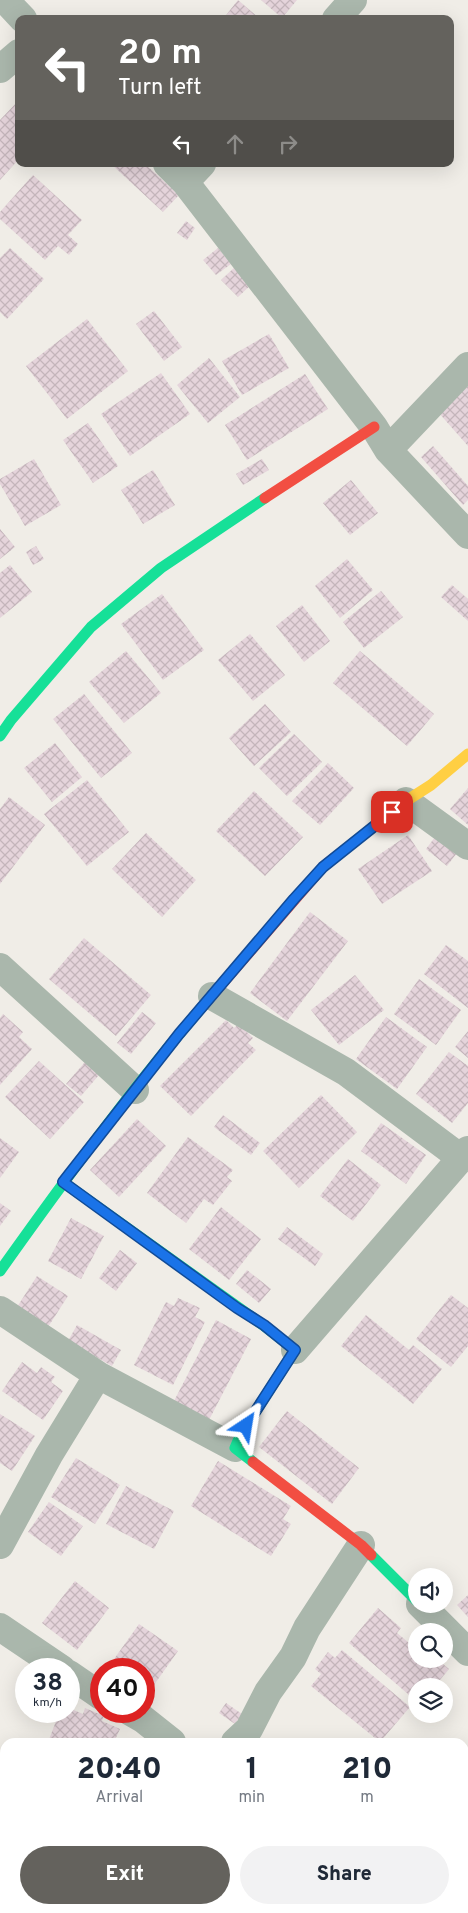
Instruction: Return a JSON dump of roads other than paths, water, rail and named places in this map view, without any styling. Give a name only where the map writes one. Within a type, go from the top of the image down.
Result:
[{"type":"street","points":[[5,0],[19,15]]},
{"type":"street","points":[[340,15],[353,0]]},
{"type":"street","points":[[0,69],[15,56]]},
{"type":"street","points":[[185,170],[381,439],[468,535]]},
{"type":"street","points":[[0,736],[11,720],[91,627],[161,568],[319,462],[381,439],[468,366]]},
{"type":"street","points":[[0,1271],[63,1182],[179,1034],[323,867],[406,801],[431,785],[468,754]]},
{"type":"street","points":[[406,801],[468,846]]},
{"type":"street","points":[[0,967],[135,1090]]},
{"type":"street","points":[[212,996],[346,1072],[464,1154],[295,1350],[241,1434],[235,1448]]},
{"type":"street","points":[[63,1182],[229,1303],[264,1325],[295,1350]]},
{"type":"street","points":[[0,1310],[98,1375],[235,1448],[362,1545],[408,1592]]},
{"type":"street","points":[[0,1545],[49,1456],[98,1375]]},
{"type":"street","points":[[239,1738],[249,1729],[268,1692],[293,1656],[307,1628],[362,1545]]},
{"type":"street","points":[[429,1613],[468,1652]]},
{"type":"street","points":[[0,1627],[46,1658]]},
{"type":"street","points":[[148,1723],[167,1738]]}]
